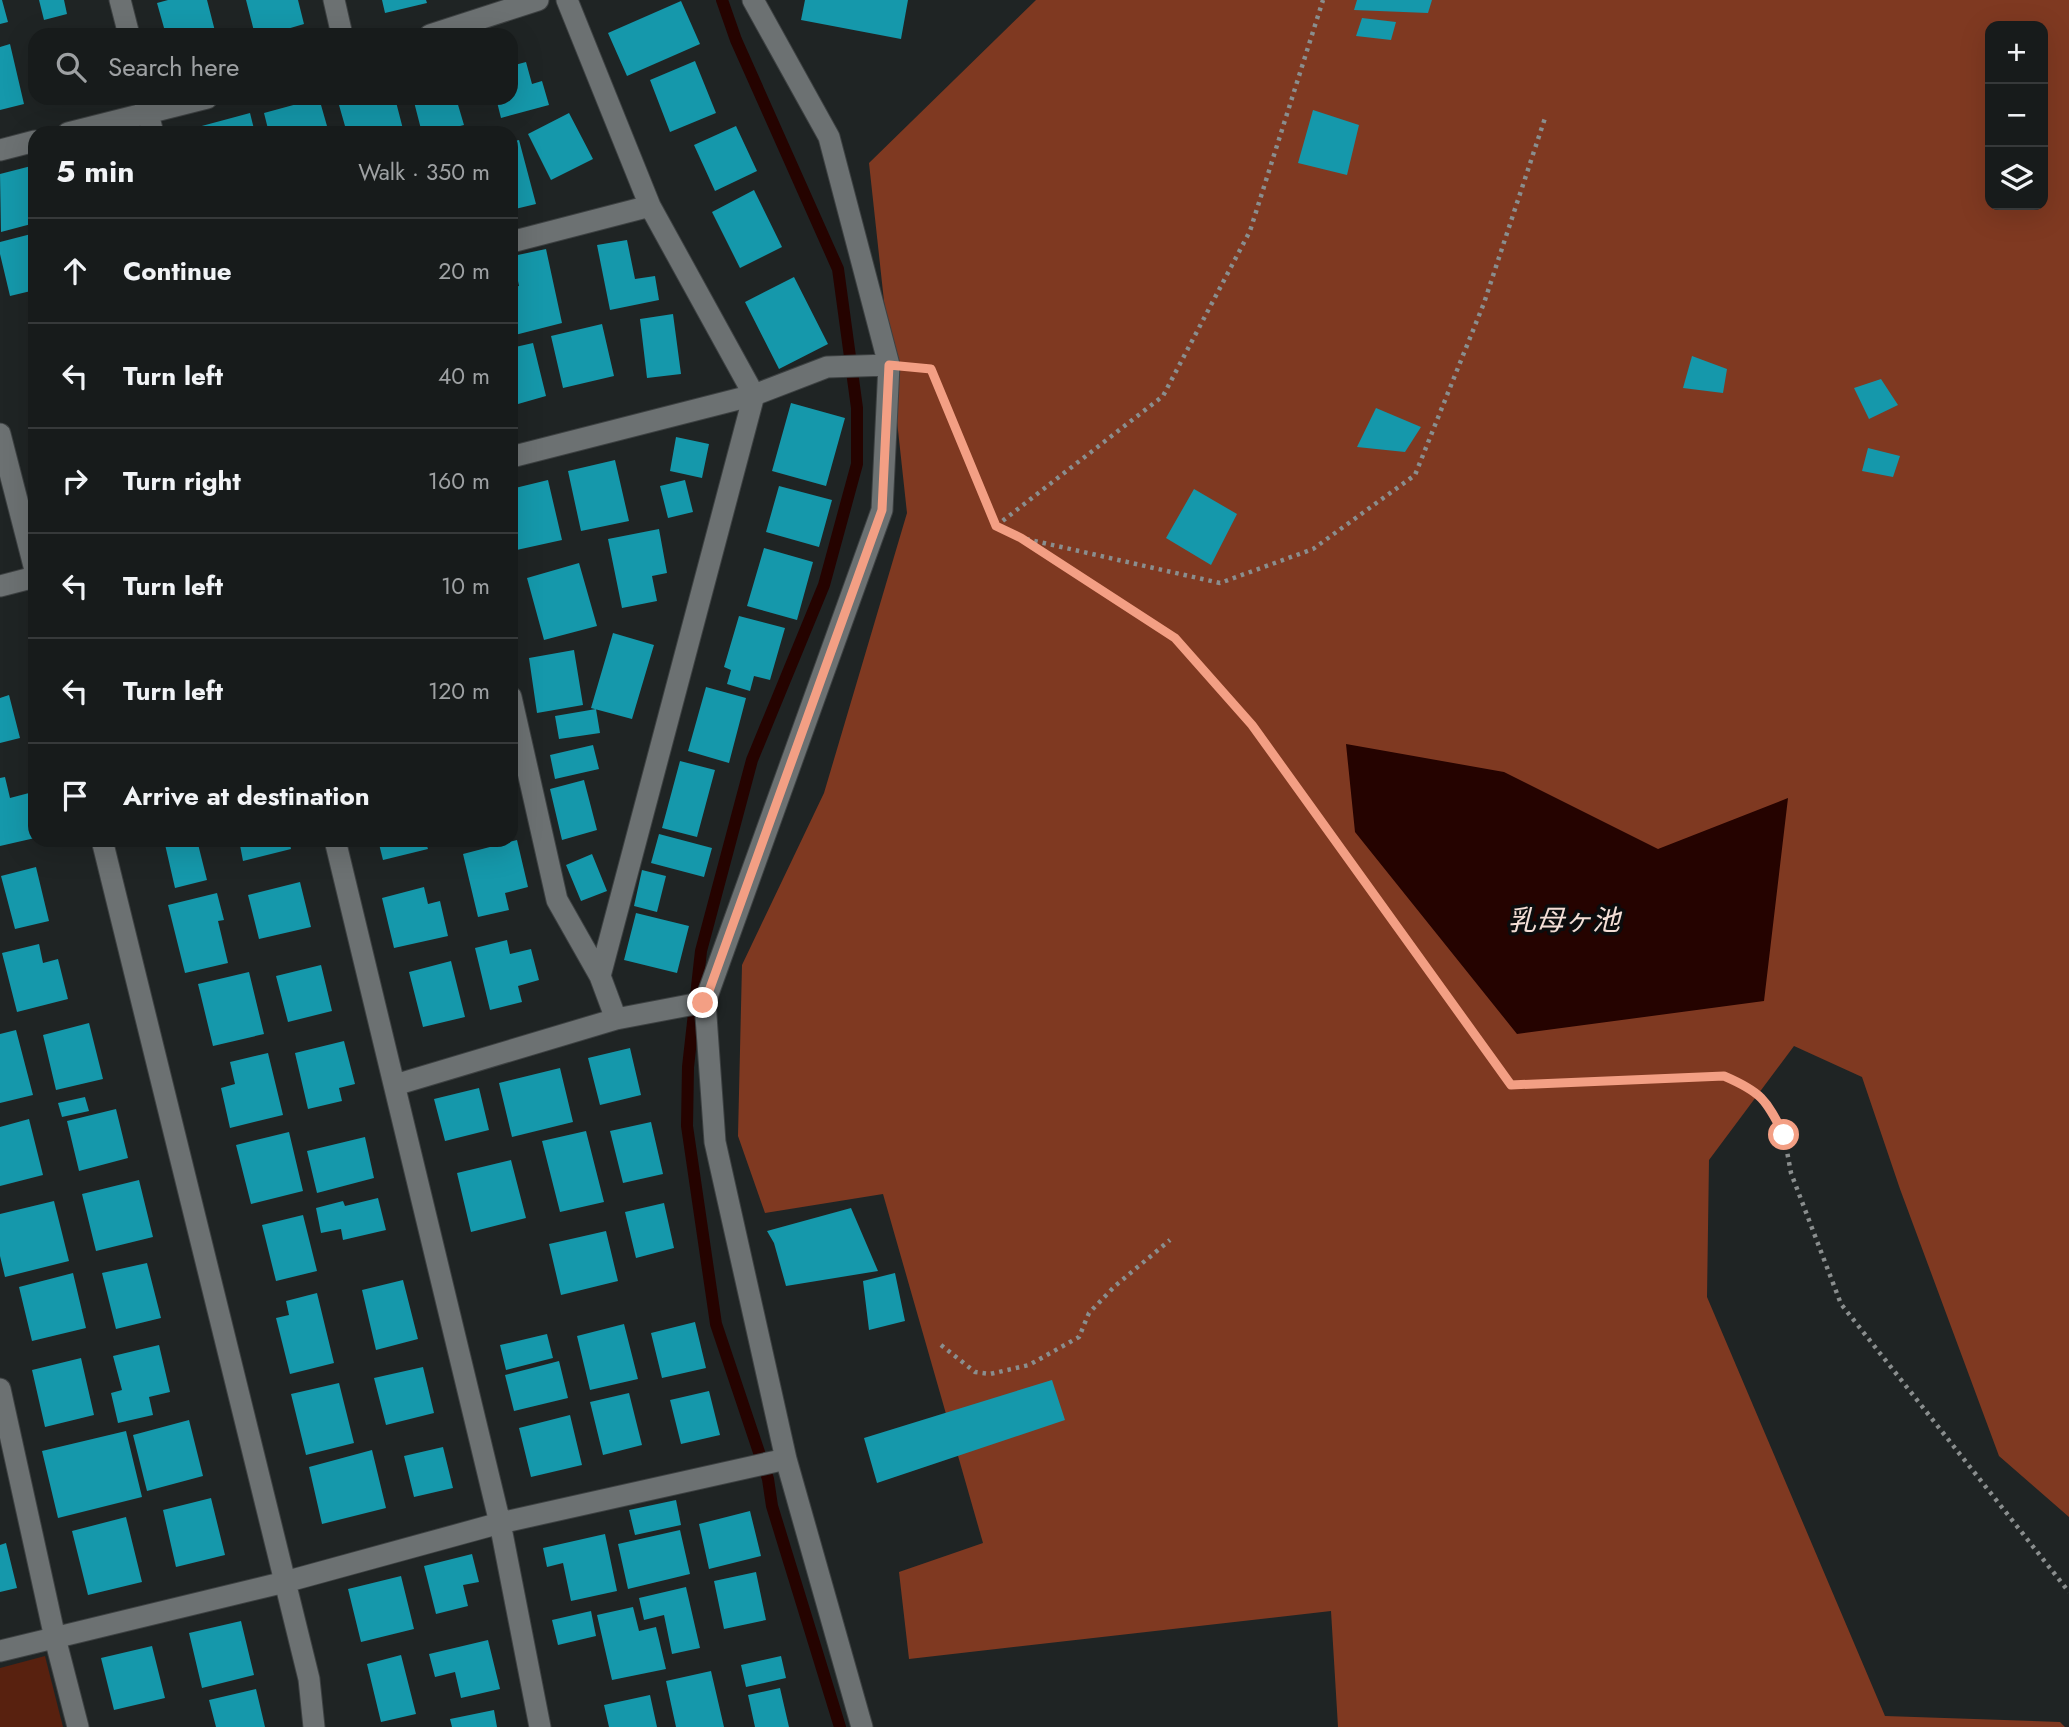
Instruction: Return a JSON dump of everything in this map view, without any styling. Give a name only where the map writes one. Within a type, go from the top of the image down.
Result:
[{"type":"street","points":[[120,0],[127,28]]},
{"type":"street","points":[[334,0],[340,28]]},
{"type":"street","points":[[452,28],[538,0]]},
{"type":"street","points":[[567,0],[650,206],[754,395],[600,976]]},
{"type":"street","points":[[753,0],[829,136],[889,365],[882,510],[704,1002],[715,1142],[785,1460],[862,1727]]},
{"type":"street","points":[[100,126],[183,105]]},
{"type":"street","points":[[0,150],[28,143]]},
{"type":"street","points":[[518,240],[650,206]]},
{"type":"street","points":[[518,455],[754,395],[827,367],[889,365]]},
{"type":"street","points":[[0,434],[28,543]]},
{"type":"street","points":[[0,586],[28,579]]},
{"type":"street","points":[[518,728],[557,900],[600,976],[615,1019]]},
{"type":"street","points":[[104,847],[309,1679],[314,1727]]},
{"type":"street","points":[[337,847],[500,1523],[540,1727]]},
{"type":"street","points":[[395,1085],[615,1019],[704,1002]]},
{"type":"street","points":[[0,1389],[55,1638],[78,1727]]},
{"type":"street","points":[[0,1651],[285,1582],[500,1523],[785,1460]]},
{"type":"path","points":[[996,526],[1163,396],[1250,231],[1323,0]]},
{"type":"path","points":[[1021,538],[1220,583],[1313,549],[1415,475],[1485,303],[1546,115]]},
{"type":"path","points":[[889,365],[931,369],[996,526],[1021,538],[1175,638],[1252,725],[1511,1085],[1724,1076],[1751,1088],[1770,1107],[1784,1135],[1791,1173],[1841,1304],[2069,1592]]},
{"type":"path","points":[[941,1345],[975,1372],[990,1374],[1029,1365],[1079,1337],[1089,1313],[1115,1286],[1170,1240]]},
{"type":"shaded area","points":[[1036,0],[2069,0],[2069,1517],[1999,1456],[1900,1189],[1862,1077],[1794,1046],[1709,1160],[1707,1297],[1885,1716],[2060,1722],[2065,1727],[1338,1727],[1331,1611],[909,1659],[899,1572],[983,1543],[883,1194],[765,1213],[738,1136],[742,965],[824,793],[907,513],[869,163]]},
{"type":"shaded area","points":[[45,1656],[63,1727],[0,1727],[0,1668]]},
{"type":"water","name":"乳母ヶ池","points":[[1346,744],[1504,772],[1658,849],[1788,798],[1764,1001],[1517,1034],[1355,832]]},
{"type":"building","points":[[0,0],[8,22],[0,24]]},
{"type":"building","points":[[39,0],[64,0],[67,14],[44,20]]},
{"type":"building","points":[[168,0],[207,0],[214,28],[164,28],[157,3]]},
{"type":"building","points":[[246,0],[298,0],[304,24],[290,28],[253,28]]},
{"type":"building","points":[[382,0],[426,0],[427,3],[385,13]]},
{"type":"building","points":[[805,0],[908,0],[901,39],[801,20]]},
{"type":"building","points":[[1357,0],[1432,0],[1428,13],[1354,10]]},
{"type":"building","points":[[681,1],[700,44],[627,76],[608,33]]},
{"type":"building","points":[[1362,18],[1396,22],[1391,40],[1356,36]]},
{"type":"building","points":[[10,44],[24,104],[0,110],[0,47]]},
{"type":"building","points":[[695,61],[716,113],[670,132],[650,80]]},
{"type":"building","points":[[526,62],[532,84],[542,81],[549,105],[501,118],[498,105],[518,105],[518,64]]},
{"type":"building","points":[[293,105],[321,105],[327,126],[267,126],[264,113]]},
{"type":"building","points":[[339,105],[397,105],[402,126],[345,126]]},
{"type":"building","points":[[415,105],[458,105],[464,125],[460,126],[420,126]]},
{"type":"building","points":[[1313,110],[1359,125],[1347,175],[1298,163]]},
{"type":"building","points":[[250,113],[253,126],[202,126]]},
{"type":"building","points":[[569,113],[593,159],[551,180],[528,134]]},
{"type":"building","points":[[736,126],[757,171],[715,191],[694,145]]},
{"type":"building","points":[[518,140],[536,204],[518,208]]},
{"type":"building","points":[[28,167],[28,225],[1,232],[0,174]]},
{"type":"building","points":[[754,190],[782,247],[740,268],[712,212]]},
{"type":"building","points":[[28,235],[28,292],[10,296],[0,254],[0,242]]},
{"type":"building","points":[[627,240],[635,279],[655,276],[659,300],[610,310],[597,245]]},
{"type":"building","points":[[546,249],[562,323],[518,334],[518,255]]},
{"type":"building","points":[[794,277],[828,344],[779,369],[745,302]]},
{"type":"building","points":[[673,314],[681,374],[647,378],[640,319]]},
{"type":"building","points":[[602,324],[614,376],[563,388],[551,336]]},
{"type":"building","points":[[533,343],[546,396],[518,404],[518,346]]},
{"type":"building","points":[[1692,356],[1727,369],[1723,393],[1683,388]]},
{"type":"building","points":[[1881,379],[1898,405],[1869,419],[1854,388]]},
{"type":"building","points":[[791,403],[845,418],[826,486],[772,471]]},
{"type":"building","points":[[1376,408],[1421,427],[1405,452],[1357,447]]},
{"type":"building","points":[[676,437],[709,444],[702,478],[670,471]]},
{"type":"building","points":[[1868,448],[1900,456],[1893,477],[1862,471]]},
{"type":"building","points":[[615,460],[629,521],[581,531],[568,471]]},
{"type":"building","points":[[548,480],[562,540],[518,550],[518,487]]},
{"type":"building","points":[[685,480],[693,512],[668,518],[660,486]]},
{"type":"building","points":[[779,486],[832,500],[819,547],[766,532]]},
{"type":"building","points":[[1194,489],[1237,514],[1211,565],[1166,538]]},
{"type":"building","points":[[659,529],[667,573],[652,576],[657,601],[622,608],[608,539]]},
{"type":"building","points":[[764,548],[813,562],[797,620],[747,606]]},
{"type":"building","points":[[579,563],[597,626],[544,640],[527,578]]},
{"type":"building","points":[[739,616],[785,628],[770,680],[754,676],[750,691],[727,684],[731,670],[724,667]]},
{"type":"building","points":[[613,633],[654,645],[632,719],[591,708]]},
{"type":"building","points":[[574,650],[583,705],[537,713],[529,658]]},
{"type":"building","points":[[706,687],[746,698],[729,763],[688,751]]},
{"type":"building","points":[[9,695],[20,738],[0,743],[0,698]]},
{"type":"building","points":[[596,709],[600,733],[559,739],[555,716]]},
{"type":"building","points":[[593,745],[599,769],[555,779],[550,755]]},
{"type":"building","points":[[680,761],[715,770],[697,837],[662,828]]},
{"type":"building","points":[[5,777],[10,798],[28,793],[28,840],[0,846],[0,778]]},
{"type":"building","points":[[584,780],[597,830],[562,840],[550,789]]},
{"type":"building","points":[[659,834],[712,848],[704,877],[651,863]]},
{"type":"building","points":[[518,844],[528,887],[505,893],[509,910],[478,917],[463,854],[490,847],[518,847]]},
{"type":"building","points":[[166,847],[199,847],[207,880],[175,888]]},
{"type":"building","points":[[240,847],[291,847],[291,849],[243,861]]},
{"type":"building","points":[[380,847],[428,849],[383,860]]},
{"type":"building","points":[[592,854],[607,891],[581,901],[566,865]]},
{"type":"building","points":[[36,867],[49,921],[15,929],[1,876]]},
{"type":"building","points":[[642,870],[666,876],[657,912],[634,906]]},
{"type":"building","points":[[300,882],[311,927],[259,939],[248,895]]},
{"type":"building","points":[[424,887],[428,904],[440,901],[448,936],[394,948],[382,898]]},
{"type":"building","points":[[217,893],[224,920],[218,921],[228,963],[185,973],[168,905]]},
{"type":"building","points":[[636,913],[689,926],[677,973],[624,960]]},
{"type":"building","points":[[507,940],[510,954],[531,949],[539,980],[518,986],[522,1002],[490,1010],[475,948]]},
{"type":"building","points":[[39,944],[43,963],[58,959],[68,999],[17,1012],[2,953]]},
{"type":"building","points":[[451,961],[465,1017],[423,1027],[409,972]]},
{"type":"building","points":[[321,965],[332,1011],[288,1022],[276,976]]},
{"type":"building","points":[[249,972],[264,1034],[213,1046],[198,984]]},
{"type":"building","points":[[89,1023],[103,1079],[56,1090],[43,1035]]},
{"type":"building","points":[[16,1030],[33,1095],[0,1103],[0,1034]]},
{"type":"building","points":[[344,1041],[355,1084],[339,1088],[342,1101],[308,1109],[295,1053]]},
{"type":"building","points":[[630,1048],[641,1095],[600,1105],[588,1058]]},
{"type":"building","points":[[268,1053],[283,1115],[230,1128],[221,1088],[235,1084],[230,1062]]},
{"type":"building","points":[[560,1068],[573,1122],[512,1137],[499,1083]]},
{"type":"building","points":[[479,1088],[489,1130],[445,1141],[434,1099]]},
{"type":"building","points":[[85,1097],[89,1111],[62,1117],[58,1103]]},
{"type":"building","points":[[116,1109],[128,1158],[79,1171],[67,1121]]},
{"type":"building","points":[[29,1119],[43,1175],[0,1186],[0,1127]]},
{"type":"building","points":[[651,1122],[663,1174],[623,1183],[610,1131]]},
{"type":"building","points":[[586,1131],[604,1202],[560,1212],[542,1141]]},
{"type":"building","points":[[289,1132],[303,1191],[251,1204],[236,1145]]},
{"type":"building","points":[[365,1137],[374,1178],[317,1193],[307,1151]]},
{"type":"building","points":[[511,1160],[526,1218],[471,1232],[457,1173]]},
{"type":"building","points":[[139,1180],[153,1237],[96,1251],[82,1194]]},
{"type":"building","points":[[378,1198],[386,1230],[343,1240],[341,1229],[321,1233],[316,1208],[343,1201],[345,1206]]},
{"type":"building","points":[[54,1201],[69,1261],[5,1277],[0,1256],[0,1214]]},
{"type":"building","points":[[664,1203],[674,1248],[636,1258],[625,1212]]},
{"type":"building","points":[[851,1208],[878,1271],[786,1286],[774,1243],[767,1231]]},
{"type":"building","points":[[303,1215],[317,1271],[276,1281],[262,1225]]},
{"type":"building","points":[[606,1231],[618,1281],[561,1295],[549,1244]]},
{"type":"building","points":[[147,1263],[161,1318],[116,1329],[102,1273]]},
{"type":"building","points":[[73,1273],[86,1328],[32,1341],[19,1287]]},
{"type":"building","points":[[895,1273],[905,1321],[869,1330],[863,1281]]},
{"type":"building","points":[[403,1280],[418,1339],[376,1350],[362,1290]]},
{"type":"building","points":[[317,1293],[334,1363],[290,1374],[276,1318],[289,1315],[286,1301]]},
{"type":"building","points":[[695,1322],[706,1368],[662,1378],[651,1333]]},
{"type":"building","points":[[624,1324],[638,1379],[590,1390],[577,1336]]},
{"type":"building","points":[[547,1334],[553,1358],[506,1370],[500,1345]]},
{"type":"building","points":[[159,1345],[170,1392],[149,1397],[153,1415],[118,1423],[111,1393],[122,1390],[113,1356]]},
{"type":"building","points":[[81,1358],[94,1415],[45,1427],[32,1370]]},
{"type":"building","points":[[559,1361],[568,1398],[514,1411],[505,1375]]},
{"type":"building","points":[[423,1367],[434,1413],[386,1425],[374,1378]]},
{"type":"building","points":[[1052,1380],[1065,1420],[877,1483],[864,1438]]},
{"type":"building","points":[[339,1383],[354,1443],[306,1455],[291,1394]]},
{"type":"building","points":[[709,1391],[720,1435],[681,1444],[670,1400]]},
{"type":"building","points":[[629,1393],[642,1445],[603,1455],[590,1402]]},
{"type":"building","points":[[570,1415],[582,1465],[531,1477],[519,1428]]},
{"type":"building","points":[[189,1420],[203,1476],[147,1491],[133,1435]]},
{"type":"building","points":[[126,1431],[142,1497],[58,1518],[42,1451]]},
{"type":"building","points":[[443,1447],[453,1488],[414,1497],[404,1456]]},
{"type":"building","points":[[372,1450],[386,1508],[322,1524],[309,1467]]},
{"type":"building","points":[[211,1498],[225,1555],[176,1567],[163,1510]]},
{"type":"building","points":[[676,1500],[681,1525],[635,1535],[629,1510]]},
{"type":"building","points":[[750,1511],[761,1556],[709,1569],[699,1524]]},
{"type":"building","points":[[126,1517],[142,1582],[88,1595],[72,1531]]},
{"type":"building","points":[[680,1530],[690,1574],[628,1589],[618,1544]]},
{"type":"building","points":[[605,1534],[617,1591],[571,1601],[563,1563],[547,1567],[543,1548]]},
{"type":"building","points":[[6,1543],[17,1588],[0,1592],[0,1545]]},
{"type":"building","points":[[472,1554],[479,1582],[463,1585],[468,1606],[436,1614],[424,1566]]},
{"type":"building","points":[[756,1572],[766,1620],[724,1629],[714,1581]]},
{"type":"building","points":[[401,1576],[414,1629],[361,1642],[348,1589]]},
{"type":"building","points":[[686,1587],[700,1648],[672,1654],[664,1615],[644,1620],[639,1598]]},
{"type":"building","points":[[633,1607],[639,1631],[656,1627],[666,1669],[612,1680],[597,1615]]},
{"type":"building","points":[[591,1611],[596,1636],[558,1645],[552,1620]]},
{"type":"building","points":[[241,1621],[254,1675],[202,1688],[189,1633]]},
{"type":"building","points":[[488,1640],[500,1689],[461,1698],[455,1672],[435,1677],[429,1654]]},
{"type":"building","points":[[152,1646],[165,1698],[114,1710],[101,1658]]},
{"type":"building","points":[[401,1655],[416,1714],[381,1722],[367,1664]]},
{"type":"building","points":[[781,1656],[786,1678],[746,1687],[741,1665]]},
{"type":"building","points":[[711,1671],[724,1727],[676,1727],[666,1681]]},
{"type":"building","points":[[780,1688],[789,1727],[755,1727],[748,1695]]},
{"type":"building","points":[[256,1689],[265,1727],[216,1727],[209,1700]]},
{"type":"building","points":[[650,1695],[657,1727],[609,1727],[604,1705]]},
{"type":"building","points":[[494,1710],[497,1727],[452,1727],[450,1719]]},
{"type":"waterway","points":[[722,0],[736,40],[838,269],[857,408],[857,464],[824,585],[752,760],[701,951],[688,1067],[687,1126],[716,1324],[768,1479],[772,1506],[840,1727]]},
{"type":"route","points":[[703,1003],[882,510],[889,365],[931,369],[996,526],[1021,538],[1175,638],[1252,725],[1511,1085],[1724,1076],[1751,1088],[1770,1107],[1784,1135]]}]
